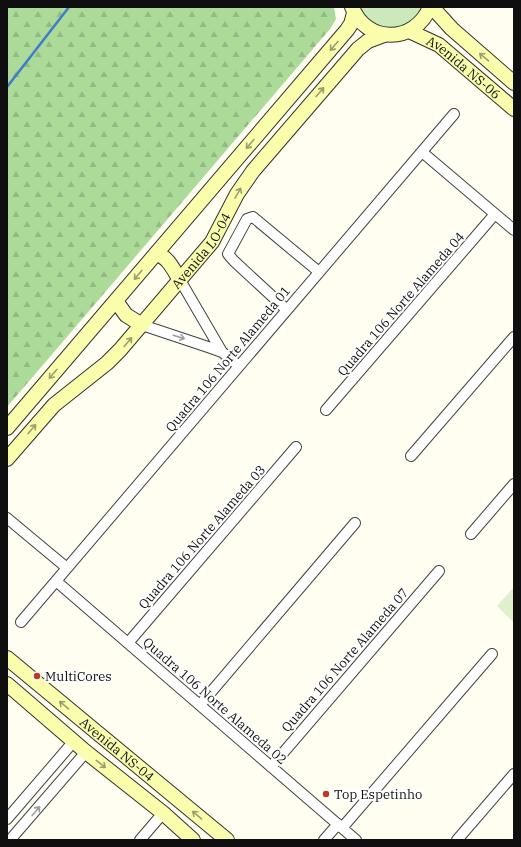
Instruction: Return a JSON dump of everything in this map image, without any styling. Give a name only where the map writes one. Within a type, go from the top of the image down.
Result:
[{"type":"street","name":"Avenida NS-06","points":[[514,83],[452,29],[431,7],[422,21],[409,31],[439,45],[514,109]]},
{"type":"street","points":[[353,10],[366,28],[384,35],[400,34],[409,31]]},
{"type":"street","points":[[7,428],[347,30],[351,24],[353,10]]},
{"type":"street","name":"Avenida LO-04","points":[[7,459],[54,405],[111,360],[213,240],[239,190],[270,150],[358,48],[368,41],[384,35]]},
{"type":"street","name":"Quadra 106 Norte Alameda 01","points":[[22,622],[454,114]]},
{"type":"street","points":[[422,152],[514,230]]},
{"type":"street","name":"Quadra 106 Norte Alameda 04","points":[[326,410],[495,214]]},
{"type":"street","points":[[287,310],[228,254],[247,219],[253,217],[319,272]]},
{"type":"street","points":[[156,254],[161,255],[169,263],[222,352]]},
{"type":"street","points":[[116,301],[126,315],[142,325],[222,352],[239,366]]},
{"type":"street","points":[[411,456],[514,337]]},
{"type":"street","name":"Quadra 106 Norte Alameda 03","points":[[128,643],[296,448]]},
{"type":"street","points":[[471,534],[514,484]]},
{"type":"street","points":[[7,518],[67,568]]},
{"type":"street","points":[[200,705],[355,523]]},
{"type":"street","name":"Quadra 106 Norte Alameda 07","points":[[271,767],[438,571]]},
{"type":"street","name":"Quadra 106 Norte Alameda 02","points":[[56,581],[271,767],[342,831],[356,840]]},
{"type":"street","points":[[324,840],[342,831],[492,654]]},
{"type":"street","name":"Avenida NS-04","points":[[7,658],[227,840]]},
{"type":"street","name":"Avenida NS-04","points":[[7,684],[86,752],[163,813],[193,840]]},
{"type":"street","points":[[7,819],[74,741]]},
{"type":"street","points":[[10,840],[86,752]]},
{"type":"street","points":[[457,840],[514,774]]},
{"type":"street","points":[[140,840],[163,813]]},
{"type":"green space","points":[[7,7],[334,7],[336,19],[330,29],[7,407]]},
{"type":"green space","points":[[357,7],[424,7],[419,16],[400,29],[375,26]]},
{"type":"green space","points":[[514,587],[514,623],[497,606]]},
{"type":"waterway","points":[[7,87],[69,7]]},
{"type":"place","name":"MultiCores","points":[[37,676]]},
{"type":"place","name":"Top Espetinho","points":[[326,794]]}]
